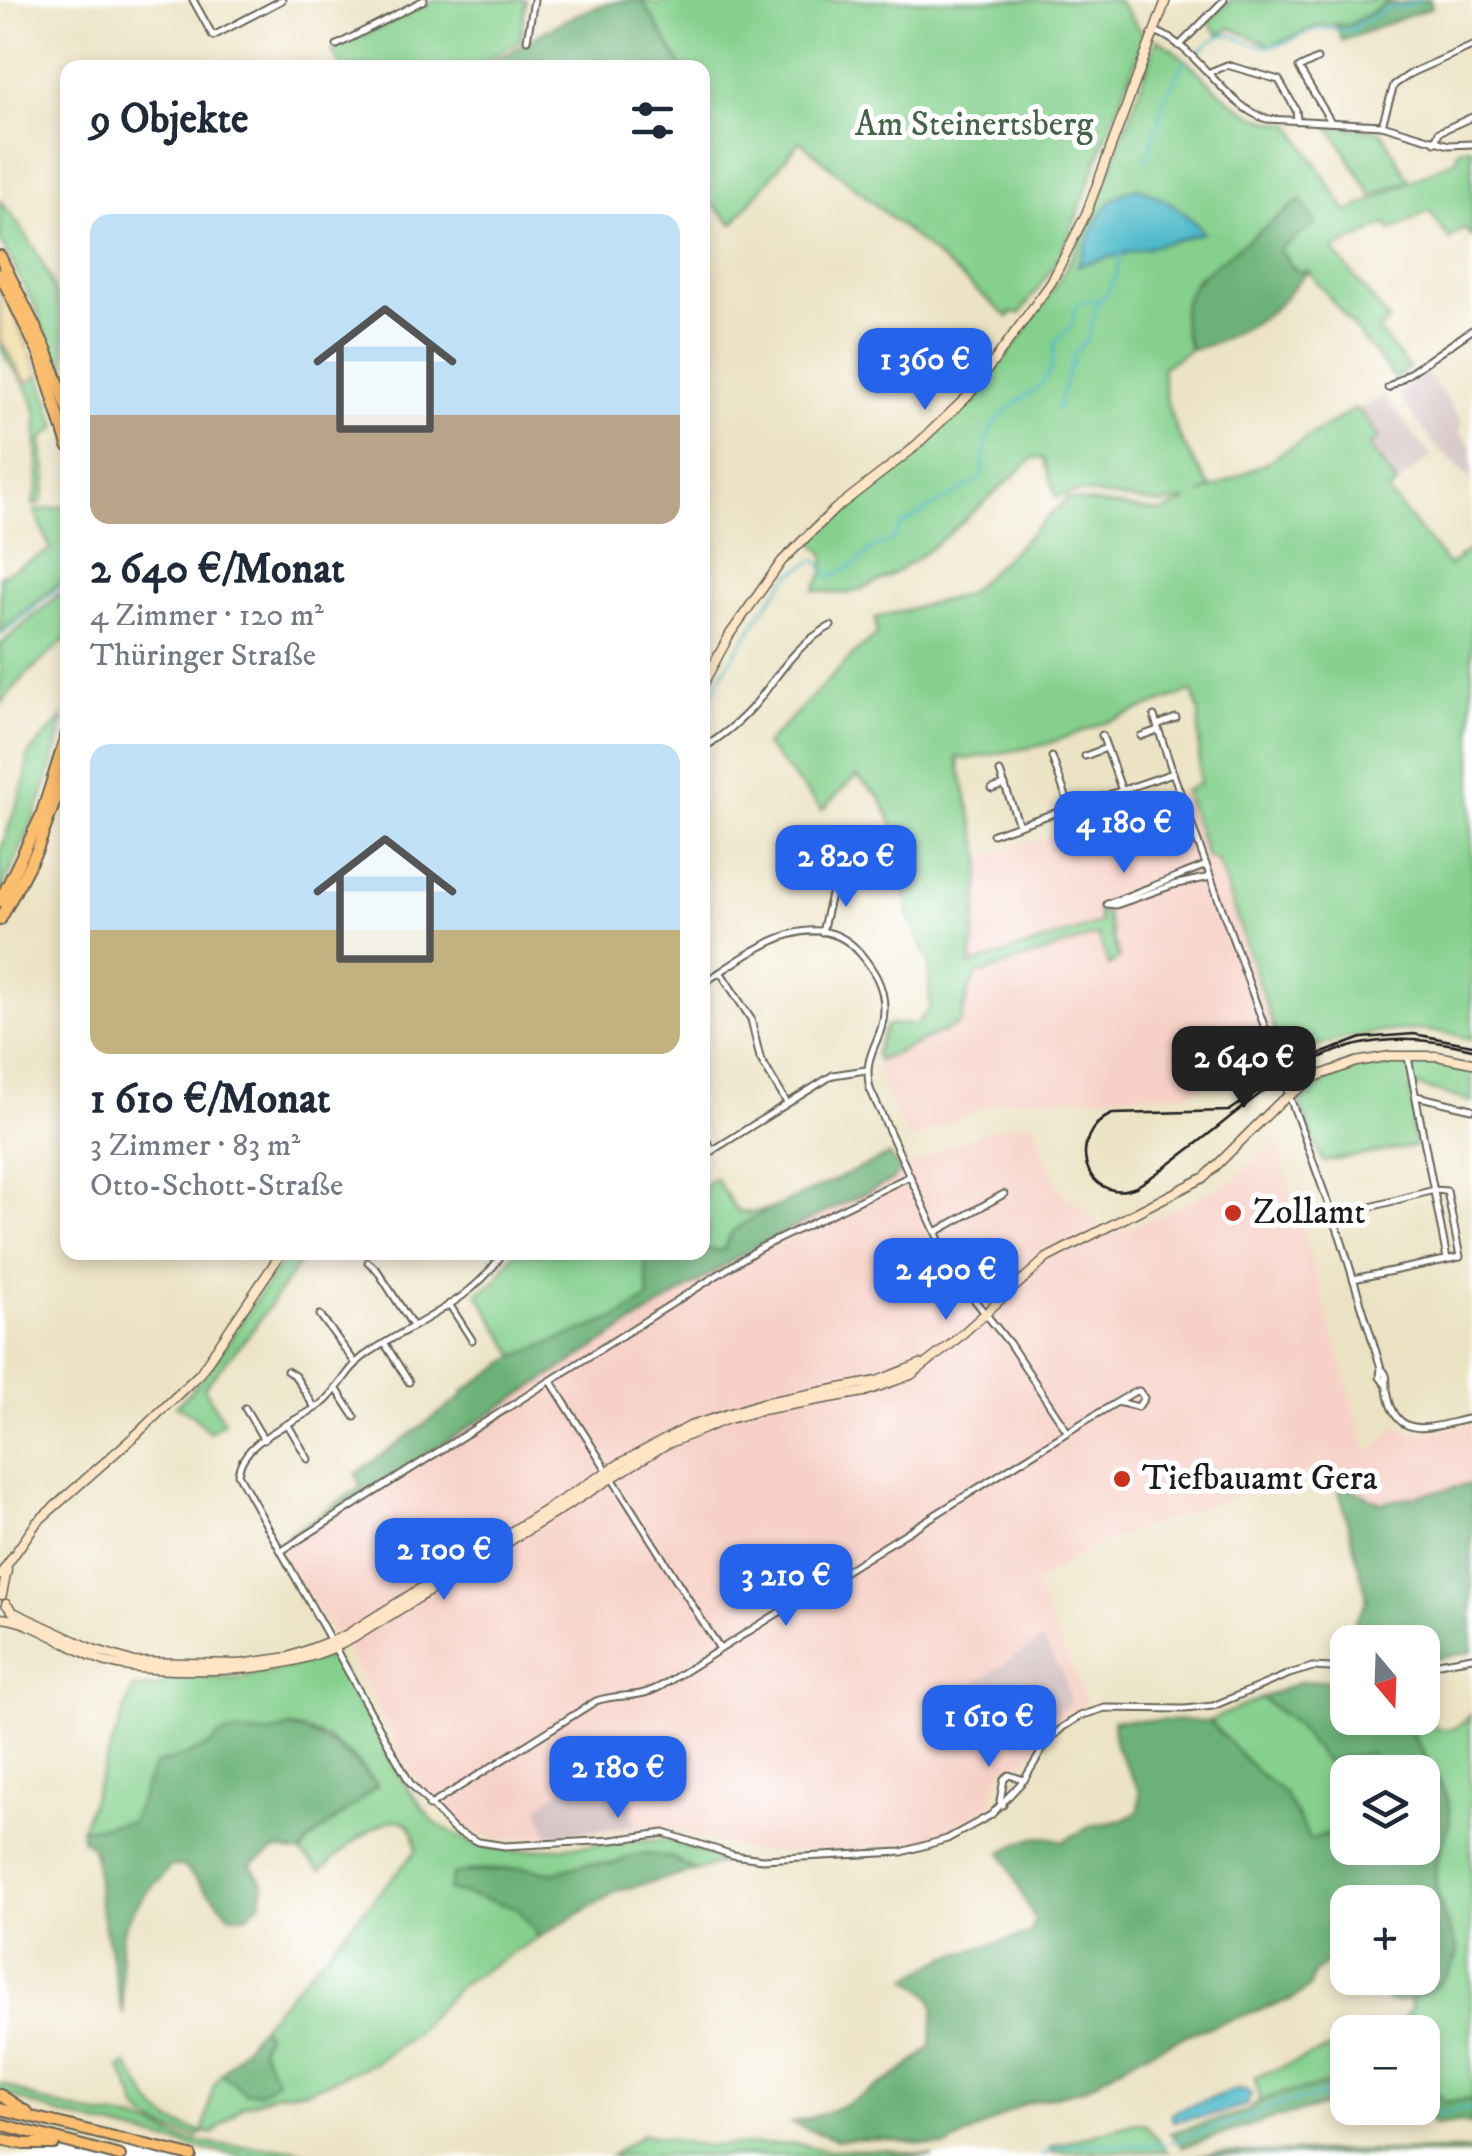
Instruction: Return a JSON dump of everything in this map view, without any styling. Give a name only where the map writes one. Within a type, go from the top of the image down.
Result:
[{"type":"highway","points":[[0,256],[46,348],[60,387]]},
{"type":"highway","points":[[0,274],[40,356],[60,420]]},
{"type":"highway","points":[[0,901],[41,816],[60,757]]},
{"type":"highway","points":[[0,920],[37,850],[60,788]]},
{"type":"highway","points":[[0,2095],[37,2119]]},
{"type":"highway","points":[[0,2108],[191,2156]]},
{"type":"highway","points":[[0,2124],[120,2156]]},
{"type":"highway","points":[[0,2139],[24,2144],[70,2144]]},
{"type":"main road","points":[[710,672],[746,608],[782,561],[834,509],[910,451],[969,395],[1051,282],[1086,214],[1166,0]]},
{"type":"main road","points":[[10,1561],[0,1618],[102,1660],[134,1668],[265,1669],[334,1644],[665,1438],[706,1420],[762,1403],[830,1394],[877,1382],[930,1360],[1047,1258],[1205,1178],[1288,1097],[1315,1078],[1338,1067],[1408,1054],[1472,1063]]},
{"type":"main road","points":[[0,1575],[37,1522],[138,1434],[200,1373],[277,1260]]},
{"type":"main road","points":[[3,1597],[12,1612],[93,1649],[135,1662],[260,1662],[334,1644]]},
{"type":"street","points":[[193,0],[213,36],[282,0]]},
{"type":"street","points":[[337,45],[424,0]]},
{"type":"street","points":[[527,40],[534,0]]},
{"type":"street","points":[[1179,46],[1224,0]]},
{"type":"street","points":[[1157,32],[1210,72],[1255,115],[1382,125],[1449,145],[1472,144]]},
{"type":"street","points":[[1382,125],[1394,85],[1413,72],[1472,46]]},
{"type":"street","points":[[1317,59],[1300,68],[1331,122]]},
{"type":"street","points":[[1210,72],[1227,65],[1279,80],[1296,110],[1297,120]]},
{"type":"street","points":[[1435,142],[1439,132],[1472,118]]},
{"type":"street","points":[[1388,388],[1472,330]]},
{"type":"street","points":[[710,744],[758,701],[790,656],[812,636],[831,626]]},
{"type":"street","points":[[1154,716],[1204,866],[1333,1216],[1394,1413],[1406,1426],[1419,1428],[1472,1418]]},
{"type":"street","points":[[1141,736],[1176,718]]},
{"type":"street","points":[[1102,735],[1122,791]]},
{"type":"street","points":[[1084,756],[1106,748]]},
{"type":"street","points":[[1052,756],[1070,808]]},
{"type":"street","points":[[1000,772],[1019,825]]},
{"type":"street","points":[[993,834],[1173,773]]},
{"type":"street","points":[[992,790],[1005,785]]},
{"type":"street","points":[[1204,866],[1107,904],[1116,905],[1174,884],[1210,877]]},
{"type":"street","points":[[822,932],[838,869]]},
{"type":"street","points":[[710,979],[764,944],[800,931],[822,932],[856,948],[876,973],[884,1016],[866,1070],[870,1090],[961,1285],[1009,1343],[1067,1432]]},
{"type":"street","points":[[721,972],[750,1019],[760,1058],[786,1103]]},
{"type":"street","points":[[1408,1054],[1448,1259]]},
{"type":"street","points":[[710,1153],[833,1075],[866,1070]]},
{"type":"street","points":[[1416,1096],[1472,1109]]},
{"type":"street","points":[[710,1146],[713,1151]]},
{"type":"street","points":[[283,1550],[760,1248],[910,1176]]},
{"type":"street","points":[[1333,1216],[1447,1190],[1460,1256],[1353,1279]]},
{"type":"street","points":[[936,1232],[1004,1194]]},
{"type":"street","points":[[497,1260],[486,1276],[449,1304],[356,1364],[315,1408],[246,1452],[238,1474],[410,1783],[454,1830],[480,1842],[505,1846],[664,1833],[733,1855],[762,1859],[902,1852],[947,1838],[991,1816],[1024,1780],[1048,1741],[1063,1726],[1093,1712],[1105,1708],[1185,1710],[1213,1706],[1289,1674],[1313,1667],[1330,1668]]},
{"type":"street","points":[[368,1262],[413,1326]]},
{"type":"street","points":[[449,1304],[472,1340]]},
{"type":"street","points":[[320,1315],[356,1364]]},
{"type":"street","points":[[384,1344],[409,1382]]},
{"type":"street","points":[[287,1371],[295,1376],[315,1408]]},
{"type":"street","points":[[552,1382],[720,1649]]},
{"type":"street","points":[[336,1388],[355,1417]]},
{"type":"street","points":[[429,1806],[596,1701],[647,1694],[1117,1402],[1139,1391],[1144,1398],[1138,1407],[1117,1402]]},
{"type":"street","points":[[245,1408],[264,1440]]},
{"type":"street","points":[[288,1425],[308,1458]]},
{"type":"street","points":[[1440,1663],[1472,1657]]},
{"type":"street","points":[[1003,1804],[1000,1800],[1004,1778],[1009,1775],[1024,1780]]},
{"type":"shaded area","points":[[1426,372],[1461,420],[1460,434],[1472,446],[1472,480],[1436,446],[1397,394]]},
{"type":"shaded area","points":[[1383,395],[1431,456],[1397,484],[1368,446],[1379,438],[1359,410]]},
{"type":"shaded area","points":[[1184,791],[1207,857],[1217,860],[1285,1061],[1185,1093],[1004,1099],[909,1141],[877,1072],[878,1061],[960,1024],[977,975],[1099,935],[1116,963],[1097,911],[1101,923],[971,966],[982,858]]},
{"type":"shaded area","points":[[1034,1121],[1063,1194],[1091,1214],[1106,1237],[1235,1179],[1276,1141],[1368,1452],[1397,1426],[1419,1434],[1472,1424],[1472,1484],[1381,1503],[1337,1482],[1324,1466],[1103,1542],[1034,1584],[1087,1703],[1060,1718],[1026,1759],[998,1775],[991,1804],[984,1811],[928,1840],[891,1846],[748,1851],[662,1826],[498,1840],[467,1830],[448,1815],[425,1792],[353,1660],[276,1549],[757,1245],[893,1180],[901,1170],[962,1140],[1008,1124]]},
{"type":"shaded area","points":[[1042,1640],[1063,1674],[1070,1702],[1019,1744],[982,1706],[967,1716],[952,1697]]},
{"type":"shaded area","points":[[630,1757],[635,1826],[548,1835],[538,1807],[592,1767]]},
{"type":"green space","points":[[435,0],[526,0],[520,40],[488,60],[338,60],[332,51]]},
{"type":"green space","name":"Am Steinertsberg","points":[[642,0],[658,4],[668,0],[1117,0],[1145,36],[1062,254],[1020,314],[1008,317],[800,141],[733,224],[710,202],[710,60],[678,60]]},
{"type":"green space","points":[[642,0],[678,60],[497,60],[575,16],[614,2]]},
{"type":"green space","points":[[1231,0],[1393,0],[1349,25],[1320,25],[1272,46],[1231,28],[1219,35],[1208,22]]},
{"type":"green space","points":[[1430,0],[1432,7],[1342,41],[1336,25],[1349,25],[1389,2],[1391,5]]},
{"type":"green space","points":[[1157,39],[1234,103],[1269,120],[1291,124],[1347,212],[1456,159],[1458,149],[1472,147],[1472,237],[1465,228],[1450,240],[1429,211],[1392,231],[1387,224],[1333,250],[1389,320],[1378,330],[1409,368],[1395,379],[1309,272],[1296,271],[1279,249],[1198,276],[1184,312],[1190,349],[1162,368],[1167,402],[1177,431],[1211,488],[1201,494],[1359,410],[1379,438],[1369,446],[1397,484],[1388,492],[1449,566],[1472,547],[1472,1039],[1425,1031],[1381,1032],[1315,1047],[1285,1061],[1217,860],[1207,858],[1184,791],[1199,784],[1199,712],[1192,691],[1044,745],[968,759],[957,757],[982,858],[971,965],[1100,923],[1097,910],[1106,914],[1119,958],[1109,966],[1098,935],[977,975],[960,1024],[878,1061],[875,1054],[886,1025],[917,1024],[930,1008],[929,961],[909,918],[898,837],[881,798],[856,776],[822,810],[765,745],[877,635],[875,618],[967,594],[1067,499],[1162,512],[1188,500],[1160,504],[1081,492],[1056,497],[1044,459],[1034,458],[902,569],[849,593],[814,590],[824,572],[825,555],[810,537],[940,433],[1027,328],[1058,282],[1083,233]]},
{"type":"green space","points":[[1329,125],[1381,131],[1409,180],[1372,196]]},
{"type":"green space","points":[[1301,200],[1316,224],[1279,250],[1296,271],[1308,272],[1265,316],[1225,338],[1191,349],[1183,315],[1185,302],[1199,279]]},
{"type":"green space","points":[[0,201],[33,245],[53,288],[60,311],[60,371],[36,309],[0,241]]},
{"type":"green space","points":[[0,339],[26,382],[40,375],[57,428],[41,442],[47,476],[42,502],[34,506],[39,475],[36,411],[3,352]]},
{"type":"green space","points":[[60,507],[60,583],[0,632],[0,576],[51,550],[35,511]]},
{"type":"green space","points":[[60,594],[60,644],[0,704],[0,645]]},
{"type":"green space","points":[[60,720],[59,740],[46,785],[0,894],[0,852],[26,778],[28,755]]},
{"type":"green space","points":[[1421,1060],[1472,1068],[1472,1102],[1418,1086],[1410,1092],[1417,1126],[1411,1129],[1416,1146],[1323,1162],[1300,1096],[1367,1065],[1405,1065]]},
{"type":"green space","points":[[889,1155],[901,1170],[893,1180],[757,1245],[291,1540],[288,1536],[361,1487],[356,1474],[463,1396],[462,1392],[516,1356],[619,1317],[649,1298],[645,1262],[710,1260],[710,1250],[723,1251],[732,1232],[754,1217]]},
{"type":"green space","points":[[715,1178],[737,1211],[776,1208],[732,1232],[723,1251],[710,1250],[710,1181]]},
{"type":"green space","points":[[283,1260],[301,1260],[252,1331],[204,1387],[224,1422],[209,1432],[192,1414],[176,1406],[222,1351]]},
{"type":"green space","points":[[509,1260],[648,1260],[645,1262],[650,1298],[619,1317],[516,1356],[477,1293],[495,1282]]},
{"type":"green space","points":[[1337,1482],[1381,1503],[1472,1484],[1472,1652],[1440,1658],[1440,1625],[1353,1625],[1367,1597]]},
{"type":"green space","points":[[332,1659],[338,1666],[408,1789],[435,1823],[473,1844],[516,1851],[670,1839],[724,1862],[696,1871],[672,1858],[632,1856],[614,1864],[586,1864],[553,1873],[525,1868],[466,1871],[449,1890],[518,1908],[539,1937],[461,1984],[414,2034],[374,2063],[309,2090],[274,2094],[242,2106],[213,2134],[204,2132],[197,2137],[172,2131],[142,2114],[120,2068],[126,2064],[162,2115],[203,2132],[214,2084],[222,2073],[246,2093],[277,2081],[260,2048],[266,2033],[260,2027],[416,1851],[412,1830],[403,1821],[376,1827],[321,1870],[301,1853],[308,1842],[377,1785],[353,1758],[325,1737],[291,1727],[268,1734],[235,1732],[219,1736],[209,1746],[155,1765],[131,1822],[81,1829],[133,1688],[156,1687],[176,1676],[238,1679]]},
{"type":"green space","points":[[1330,1680],[1330,1735],[1412,1735],[1423,1755],[1330,1755],[1330,1760],[1325,1761],[1294,1723],[1261,1698],[1300,1682]]},
{"type":"green space","points":[[1261,1698],[1294,1723],[1325,1761],[1330,1760],[1330,1832],[1310,1840],[1284,1793],[1258,1773],[1209,1721]]},
{"type":"green space","points":[[1470,1715],[1472,2099],[1445,2102],[1440,2096],[1440,2015],[1406,2015],[1412,2007],[1410,2002],[1420,1995],[1440,1995],[1440,1981],[1457,1958],[1440,1906],[1440,1885],[1436,1885],[1435,1875],[1450,1817],[1440,1782],[1440,1755],[1425,1755],[1414,1735],[1440,1735],[1440,1728],[1454,1729]]},
{"type":"green space","points":[[1113,1720],[1209,1721],[1258,1773],[1284,1793],[1310,1840],[1330,1832],[1330,1865],[1436,1865],[1437,1885],[1330,1885],[1330,1959],[1314,1973],[1310,1986],[1293,1999],[1191,2033],[1141,2055],[1083,2089],[1026,2103],[946,2147],[881,2139],[837,2140],[791,2123],[867,2093],[902,2072],[932,2046],[933,2001],[908,1978],[947,1957],[1030,1934],[1035,1921],[1002,1852],[1038,1837],[1063,1841],[1091,1826],[1123,1820],[1139,1811],[1140,1791],[1115,1746]]},
{"type":"green space","points":[[291,1727],[339,1749],[377,1786],[308,1842],[301,1853],[276,1849],[250,1865],[264,1884],[261,1902],[246,1916],[231,1915],[183,1866],[171,1866],[138,1903],[124,1929],[123,2015],[98,1895],[95,1857],[91,1846],[82,1839],[81,1829],[131,1822],[154,1765],[209,1746],[219,1736],[235,1732],[268,1734]]},
{"type":"green space","points":[[1440,1785],[1449,1808],[1440,1850]]},
{"type":"green space","points":[[647,1854],[672,1858],[696,1871],[619,1890],[539,1937],[517,1908],[449,1890],[453,1874],[525,1868],[553,1873],[586,1864],[614,1864]]},
{"type":"green space","points":[[1440,1901],[1458,1950],[1440,1982]]},
{"type":"green space","points":[[1384,1995],[1420,1995],[1412,1999],[1389,2001]]},
{"type":"green space","points":[[260,2027],[266,2033],[260,2048],[277,2080],[261,2092],[245,2093],[222,2073]]},
{"type":"green space","points":[[1330,2048],[1330,2084],[1259,2101],[1255,2077]]},
{"type":"green space","points":[[0,2083],[44,2102],[137,2120],[183,2139],[292,2149],[314,2156],[242,2156],[196,2148],[62,2115],[0,2092]]},
{"type":"green space","points":[[1330,2084],[1330,2105],[1183,2147],[1170,2133],[1248,2111],[1259,2101]]},
{"type":"green space","points":[[1440,2096],[1445,2102],[1472,2099],[1472,2124],[1440,2124]]},
{"type":"green space","points":[[1135,2122],[1145,2124],[1167,2151],[1052,2152],[1050,2147]]},
{"type":"green space","points":[[643,2134],[705,2146],[796,2144],[827,2150],[886,2150],[933,2156],[611,2156]]},
{"type":"green space","points":[[1217,2153],[1472,2153],[1197,2156]]},
{"type":"sand","points":[[0,284],[40,375],[26,383],[0,339]]},
{"type":"water","points":[[1139,188],[1175,206],[1203,233],[1077,266],[1106,207],[1115,198]]},
{"type":"water","points":[[1236,2089],[1251,2094],[1247,2105],[1173,2121],[1171,2113]]},
{"type":"waterway","points":[[1196,54],[1227,35],[1256,45],[1274,46],[1319,29],[1354,30],[1379,12],[1419,0]]},
{"type":"waterway","points":[[1146,161],[1165,98],[1184,62]]},
{"type":"waterway","points":[[710,698],[770,600],[791,574],[816,559],[830,577],[857,564],[873,548],[893,540],[901,525],[981,479],[986,443],[994,424],[1042,383],[1053,360],[1054,343],[1072,326],[1075,308],[1080,302],[1099,300],[1107,294],[1121,252]]},
{"type":"waterway","points":[[1057,410],[1070,366],[1074,364],[1072,357],[1088,338],[1098,302]]},
{"type":"waterway","points":[[0,636],[60,587]]},
{"type":"waterway","points":[[1170,2142],[1261,2113],[1277,2104],[1330,2094]]},
{"type":"waterway","points":[[1440,2114],[1472,2109]]},
{"type":"waterway","points":[[1042,2156],[1082,2144],[1164,2144]]},
{"type":"tram line","points":[[1472,1045],[1414,1034],[1362,1038],[1304,1060],[1229,1111],[1112,1114],[1097,1124],[1088,1137],[1087,1166],[1104,1187],[1136,1187],[1289,1074],[1327,1055],[1369,1043],[1416,1040],[1472,1049]]},
{"type":"place","name":"Zollamt","points":[[1233,1213]]},
{"type":"place","name":"Tiefbauamt Gera","points":[[1122,1479]]}]
